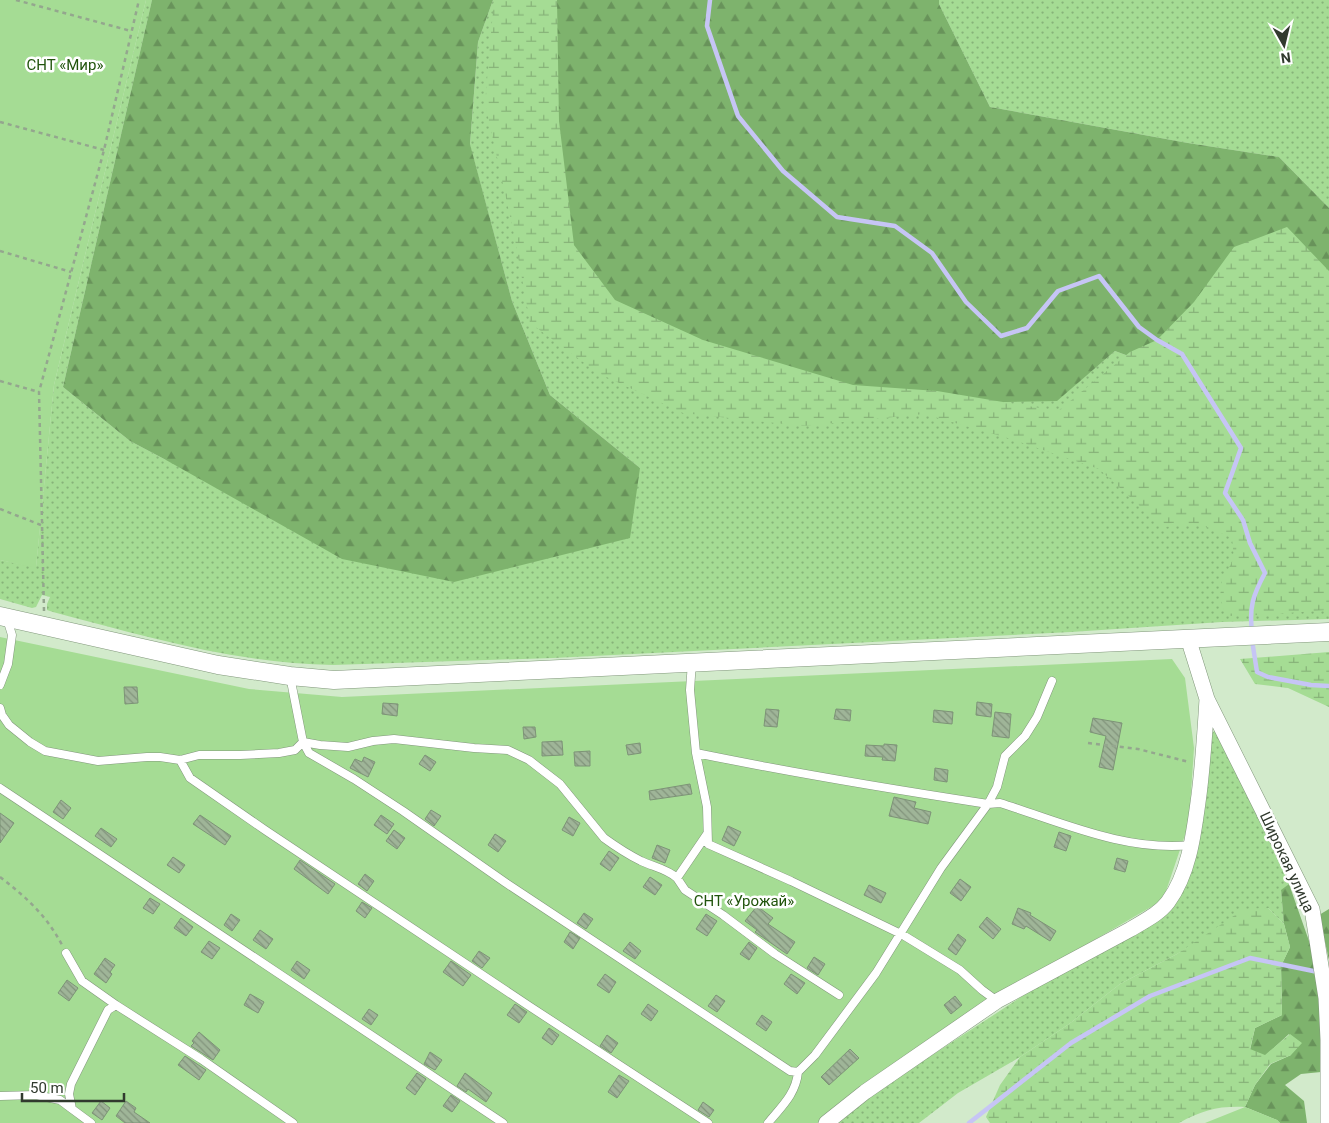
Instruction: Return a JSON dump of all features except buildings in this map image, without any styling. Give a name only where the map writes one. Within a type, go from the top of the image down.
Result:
[{"type":"street","points":[[3,617],[218,665],[290,676],[334,680],[1329,632]]},
{"type":"street","points":[[826,1123],[864,1092],[997,1001],[1151,917],[1167,904],[1177,889],[1195,832],[1203,765],[1207,699],[1188,638]]},
{"type":"street","name":"Широкая улица","points":[[1207,699],[1224,729],[1312,909],[1326,998],[1328,1123]]},
{"type":"lane","points":[[0,685],[8,664],[12,635],[3,617]]},
{"type":"lane","points":[[692,662],[690,690],[696,753],[707,806],[708,844],[791,881],[901,934],[960,970],[997,1001]]},
{"type":"lane","points":[[290,676],[303,742],[309,753],[354,779],[403,811],[506,883],[739,1038],[790,1070],[798,1072]]},
{"type":"lane","points":[[768,1123],[793,1093],[798,1072],[816,1055],[876,973],[941,868],[988,804],[997,787],[1005,756],[1029,730],[1052,681]]},
{"type":"lane","points":[[0,708],[2,715],[10,725],[30,742],[45,750],[98,761],[148,757],[180,760],[199,755],[279,753],[295,750],[303,742]]},
{"type":"lane","points":[[303,742],[348,746],[373,741],[394,740],[508,750],[528,760],[560,784],[604,838],[641,861],[671,872],[685,890],[724,915],[775,954],[838,995]]},
{"type":"lane","points":[[696,753],[772,769],[988,804],[1000,803],[1080,829],[1125,841],[1155,846],[1191,844]]},
{"type":"lane","points":[[180,760],[190,778],[265,830],[708,1123]]},
{"type":"lane","points":[[0,788],[502,1123]]},
{"type":"lane","points":[[677,878],[708,833]]},
{"type":"lane","points":[[66,953],[82,981],[201,1059],[293,1123]]},
{"type":"lane","points":[[72,1109],[69,1094],[71,1084],[108,1010],[116,1005]]},
{"type":"lane","points":[[0,1096],[36,1096],[60,1100],[91,1123]]},
{"type":"path","points":[[16,0],[132,31]]},
{"type":"path","points":[[44,627],[39,392],[104,150],[139,0]]},
{"type":"path","points":[[0,122],[104,150]]},
{"type":"path","points":[[0,252],[71,272]]},
{"type":"path","points":[[0,381],[39,392]]},
{"type":"path","points":[[0,509],[41,525]]},
{"type":"path","points":[[1088,743],[1138,749],[1203,765]]},
{"type":"path","points":[[0,877],[42,913],[66,953]]},
{"type":"green space","name":"СНТ «Мир»","points":[[0,0],[146,0],[54,385],[36,568],[0,560]]},
{"type":"green space","points":[[146,0],[152,0],[63,387],[130,441],[166,460],[640,468],[550,395],[512,301],[470,145],[478,42],[493,0],[542,0],[1056,401],[1115,351],[1234,395],[1329,397],[1329,619],[1222,622],[1071,632],[553,658],[333,665],[262,660],[157,639],[47,610],[50,597],[42,595],[36,607],[32,608],[0,599],[0,560],[36,567],[54,385]]},
{"type":"green space","points":[[152,0],[493,0],[478,42],[470,144],[512,301],[550,395],[640,468],[630,538],[454,582],[342,559],[130,441],[63,387]]},
{"type":"green space","points":[[494,0],[557,0],[559,121],[574,245],[615,300],[703,340],[853,385],[937,391],[1058,411],[1130,352],[1157,340],[1194,302],[1234,247],[1287,227],[1329,271],[1329,610],[1226,616],[1220,597],[1222,581],[1234,558],[1232,538],[1200,524],[1163,527],[1099,469],[1011,439],[924,414],[803,426],[683,413],[598,373],[530,323],[514,234],[485,103]]},
{"type":"green space","points":[[542,0],[939,0],[939,4],[990,107],[1188,143],[1279,157],[1329,208],[1329,397],[1234,395],[1115,351],[1057,401],[915,404],[829,400],[600,300],[559,245]]},
{"type":"green space","points":[[939,0],[1329,0],[1329,208],[1279,157],[1188,143],[990,107],[939,4]]},
{"type":"green space","name":"СНТ «Урожай»","points":[[0,637],[249,689],[342,697],[1172,659],[1185,678],[1194,748],[1189,823],[1163,900],[993,999],[821,1123],[0,1123]]},
{"type":"green space","points":[[1329,652],[1329,707],[1288,688],[1255,684],[1240,659]]},
{"type":"green space","points":[[1217,729],[1289,884],[1281,891],[1284,924],[1268,908],[1203,938],[1120,984],[1069,1024],[1020,1057],[958,1093],[919,1123],[837,1123],[871,1095],[1182,892],[1205,738]]},
{"type":"green space","points":[[1289,884],[1315,958],[1320,1011],[1321,1072],[1301,1074],[1285,1085],[1304,1101],[1307,1123],[1280,1123],[1245,1107],[1255,1085],[1271,1064],[1291,1055],[1289,1034],[1265,1056],[1250,1050],[1255,1028],[1282,1015],[1281,966],[1290,947],[1284,924],[1281,890]]},
{"type":"green space","points":[[1268,908],[1284,924],[1290,947],[1281,966],[1282,1015],[1255,1028],[1250,1049],[1265,1055],[1290,1034],[1302,1043],[1291,1055],[1270,1064],[1255,1085],[1245,1107],[1227,1107],[1211,1110],[1179,1123],[990,1123],[986,1117],[1000,1085],[1020,1057],[1069,1024],[1120,984],[1177,954],[1244,909]]},
{"type":"green space","points":[[1329,909],[1329,960],[1319,915]]},
{"type":"green space","points":[[1245,1107],[1280,1123],[1205,1123]]},
{"type":"waterway","points":[[710,0],[707,26],[738,116],[783,171],[837,217],[895,226],[932,253],[966,302],[1001,336],[1027,328],[1058,291],[1099,276],[1139,327],[1182,354],[1241,448],[1225,493],[1243,520],[1250,543],[1265,573],[1253,601],[1251,615],[1252,632]]},
{"type":"waterway","points":[[1252,640],[1257,672],[1268,677],[1311,685],[1329,686]]},
{"type":"waterway","points":[[969,1123],[1071,1043],[1150,996],[1250,958],[1318,972]]}]
